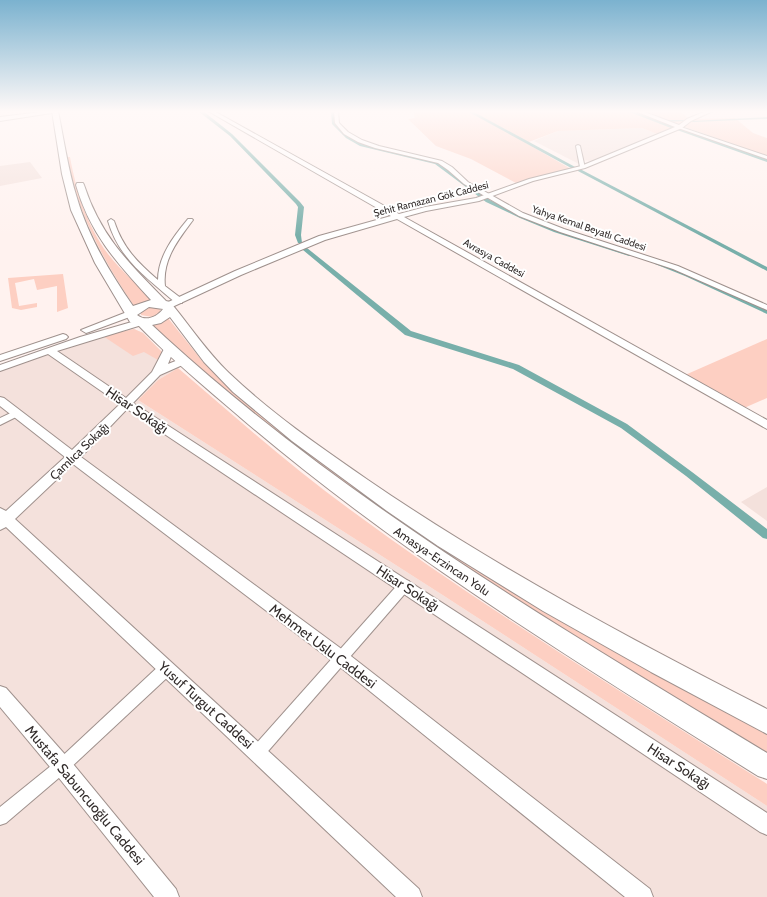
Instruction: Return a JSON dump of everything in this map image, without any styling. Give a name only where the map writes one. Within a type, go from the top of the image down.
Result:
[{"type":"highway","name":"Amasya-Erzincan Yolu","points":[[64,153],[68,182],[76,210],[100,264],[137,317],[183,361],[308,466],[394,529],[543,627],[767,767]]},
{"type":"highway","name":"Amasya-Erzincan Yolu","points":[[78,177],[88,210],[104,241],[123,264],[169,305],[213,365],[238,389],[304,441],[397,509],[463,552],[572,617],[767,722]]},
{"type":"highway","points":[[145,304],[169,305],[166,315],[160,319],[137,317],[145,304]]},
{"type":"street","name":"Avrasya Caddesi","points":[[284,153],[767,425]]},
{"type":"street","name":"Yahya Kemal Beyatlı Caddesi","points":[[404,153],[441,162],[467,183],[518,213],[544,224],[676,267],[767,308]]},
{"type":"street","points":[[580,153],[583,167]]},
{"type":"street","name":"Şehit Ramazan Gök Caddesi","points":[[169,305],[313,242],[399,218],[425,209],[477,200],[531,180],[583,167],[616,153]]},
{"type":"street","points":[[753,153],[767,158]]},
{"type":"street","points":[[169,305],[162,287],[161,276],[167,255],[174,242],[190,220]]},
{"type":"street","points":[[110,221],[120,244],[162,287]]},
{"type":"street","points":[[0,368],[50,351],[137,317]]},
{"type":"street","points":[[0,358],[103,324],[137,317]]},
{"type":"street","name":"Çamlıca Sokağı","points":[[2,519],[73,457],[127,404],[156,374],[163,364],[169,348]]},
{"type":"street","name":"Hisar Sokağı","points":[[50,351],[127,404],[405,585],[767,825]]},
{"type":"street","name":"Çamlıca Sokağı","points":[[156,374],[183,361]]},
{"type":"street","name":"Mehmet Uslu Caddesi","points":[[0,400],[73,457],[341,658],[642,897]]},
{"type":"street","points":[[0,422],[17,413]]},
{"type":"street","name":"Yusuf Turgut Caddesi","points":[[2,519],[258,752],[411,897]]},
{"type":"street","points":[[258,752],[405,585]]},
{"type":"street","points":[[0,817],[62,766],[166,669]]},
{"type":"street","name":"Mustafa Sabuncuoğlu Caddesi","points":[[0,694],[62,766],[168,897]]},
{"type":"shaded area","points":[[454,153],[543,153],[571,169],[516,183],[471,159]]},
{"type":"shaded area","points":[[557,153],[612,153],[593,161],[581,160],[579,164]]},
{"type":"shaded area","points":[[758,153],[767,153],[767,156]]},
{"type":"shaded area","points":[[67,157],[70,157],[79,195],[94,232],[108,254],[118,266],[153,300],[134,306],[112,271],[84,216],[71,177]]},
{"type":"shaded area","points":[[30,162],[42,178],[0,186],[0,166]]},
{"type":"shaded area","points":[[63,274],[68,308],[57,312],[57,286],[37,290],[34,279],[15,283],[19,306],[37,303],[37,307],[21,310],[12,308],[8,278]]},
{"type":"shaded area","points":[[151,307],[160,309],[160,313],[152,317],[141,315],[141,312]]},
{"type":"shaded area","points":[[168,318],[203,362],[235,393],[316,458],[767,732],[767,756],[489,583],[381,510],[328,472],[215,381],[149,324]]},
{"type":"shaded area","points":[[134,329],[143,333],[178,368],[158,380],[138,400],[441,594],[767,806],[767,897],[0,897],[0,371],[103,336]]},
{"type":"shaded area","points":[[134,329],[143,333],[163,353],[158,360],[144,352],[133,356],[103,336]]},
{"type":"shaded area","points":[[767,339],[767,398],[744,408],[685,375]]},
{"type":"shaded area","points":[[178,368],[307,477],[402,547],[557,651],[767,784],[767,806],[441,594],[138,400],[158,380]]},
{"type":"shaded area","points":[[767,487],[767,521],[741,502]]},
{"type":"waterway","points":[[249,153],[301,207],[298,235],[300,242]]},
{"type":"waterway","points":[[395,153],[437,163],[488,201],[522,217],[556,231],[631,255]]},
{"type":"waterway","points":[[547,153],[575,168]]},
{"type":"waterway","points":[[747,153],[767,160]]},
{"type":"waterway","points":[[580,170],[767,269]]},
{"type":"waterway","points":[[305,249],[408,333],[516,367],[624,426],[689,474],[767,535]]},
{"type":"waterway","points":[[657,263],[687,275],[767,312]]}]
